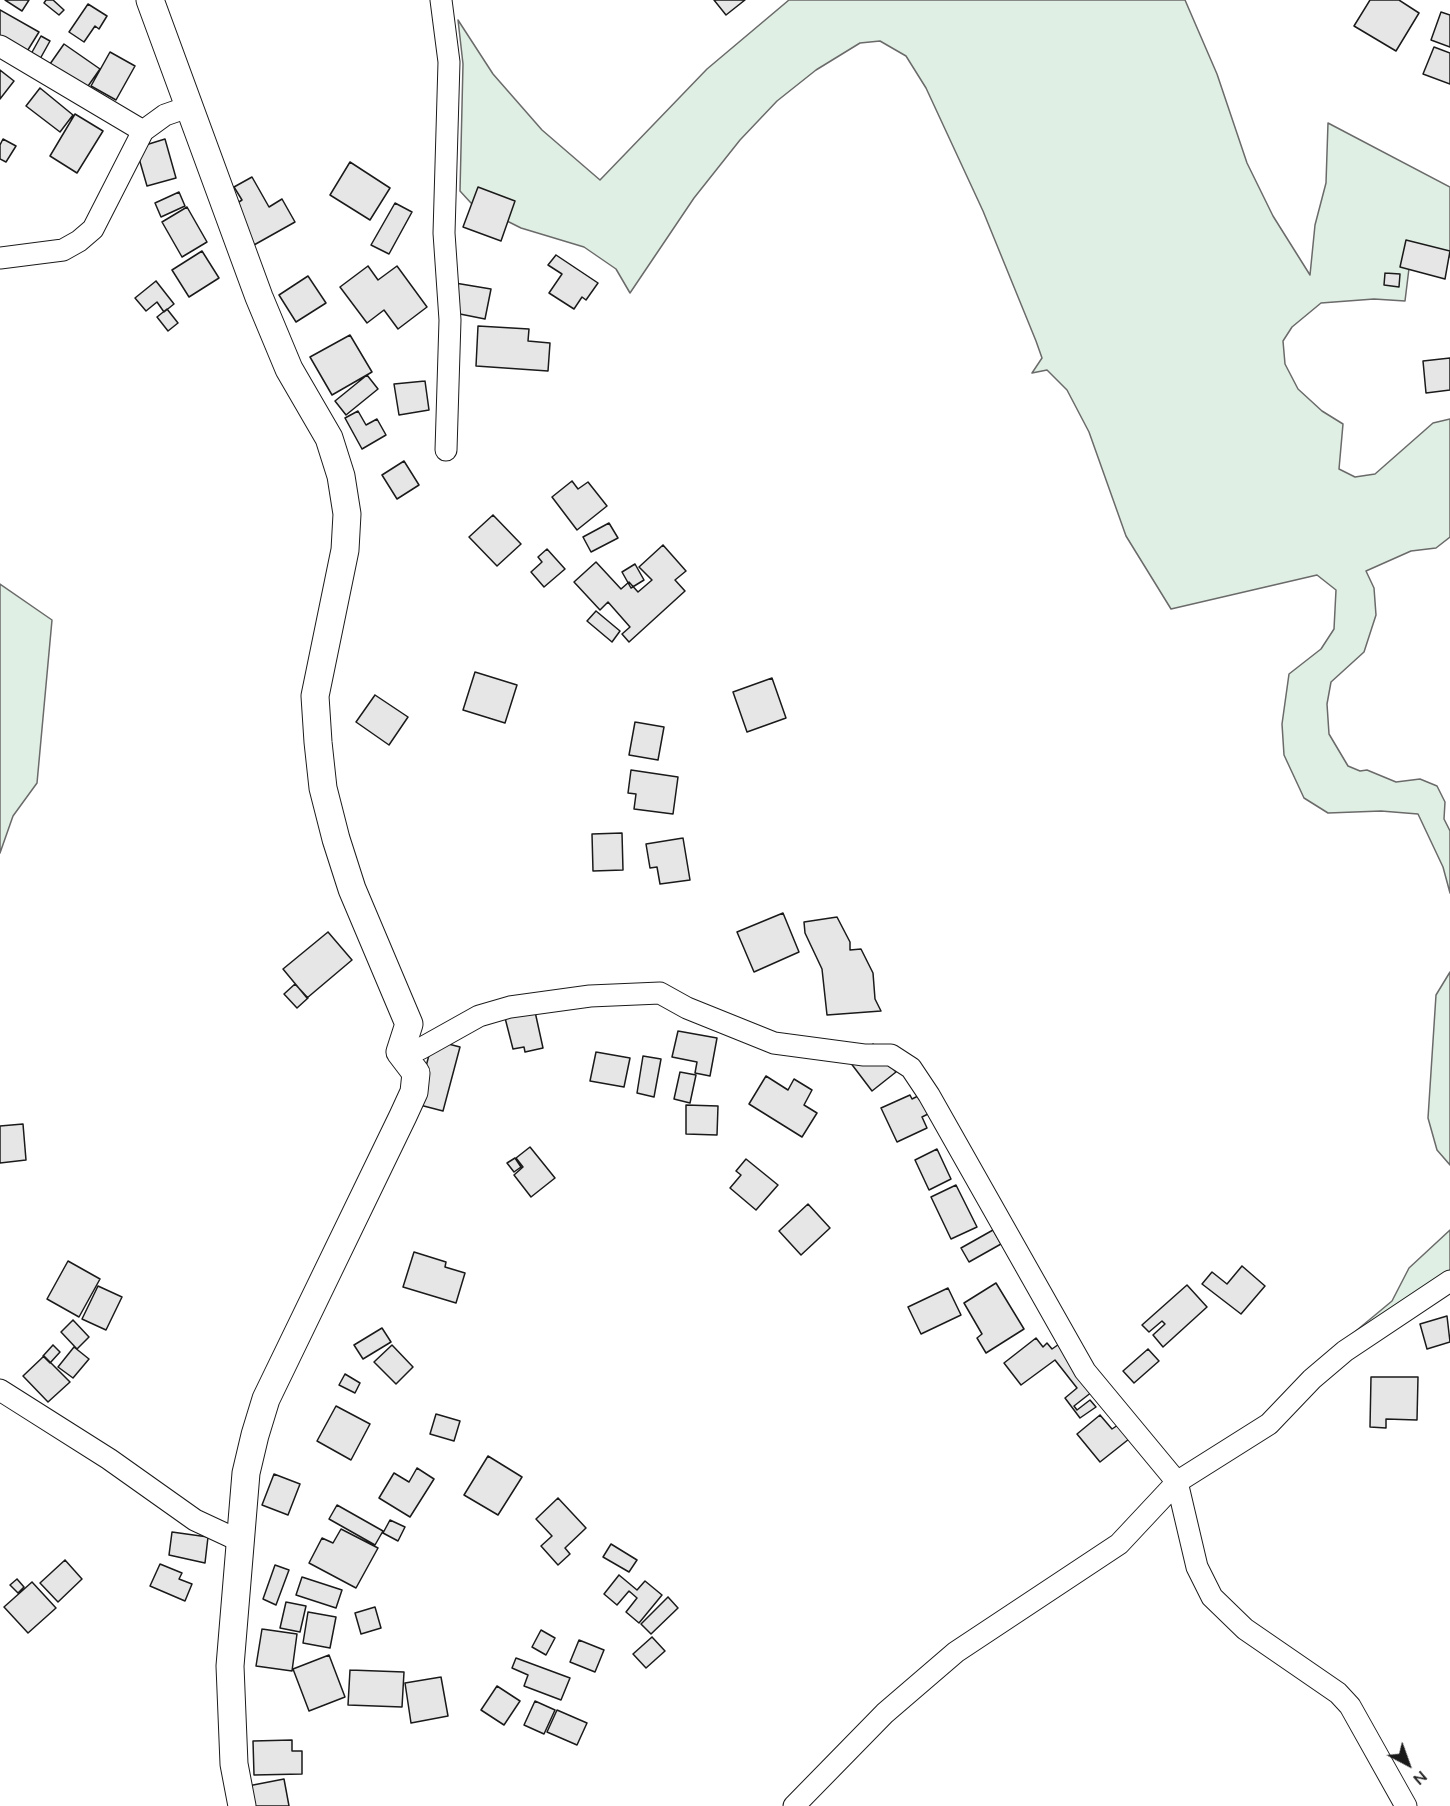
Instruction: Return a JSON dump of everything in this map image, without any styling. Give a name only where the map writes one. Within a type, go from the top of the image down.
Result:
[{"type":"main road","points":[[150,0],[259,297],[289,369],[329,438],[342,476],[347,514],[345,550],[315,696],[318,742],[324,788],[352,889],[408,1024],[400,1052],[416,1073],[414,1092],[266,1399],[246,1473],[230,1666],[234,1764],[242,1806]]},
{"type":"street","points":[[441,0],[449,62],[444,233],[450,320],[446,450]]},
{"type":"street","points":[[0,46],[143,131]]},
{"type":"street","points":[[0,258],[63,250],[93,229],[143,131],[165,115],[188,107]]},
{"type":"street","points":[[400,1052],[420,1049],[480,1016],[510,1007],[580,997],[660,993],[687,1008],[774,1043],[864,1055],[891,1055],[911,1068],[929,1095],[1085,1371],[1177,1482],[1197,1568],[1212,1597],[1245,1629],[1338,1693],[1350,1706],[1406,1806]]},
{"type":"street","points":[[794,1806],[885,1713],[956,1652],[1119,1544],[1177,1482],[1269,1424],[1312,1379],[1345,1351],[1450,1281]]},
{"type":"street","points":[[0,1390],[109,1459],[195,1520],[240,1541]]},
{"type":"green space","points":[[789,0],[1185,0],[1217,74],[1247,163],[1273,216],[1310,275],[1315,225],[1326,183],[1328,123],[1450,187],[1450,257],[1411,252],[1405,301],[1374,299],[1321,303],[1292,327],[1283,341],[1285,364],[1298,389],[1322,411],[1343,424],[1339,469],[1355,477],[1375,474],[1433,423],[1450,419],[1450,537],[1436,548],[1411,551],[1366,571],[1374,588],[1376,615],[1364,652],[1331,682],[1327,704],[1329,734],[1348,766],[1360,771],[1367,770],[1396,782],[1420,779],[1437,786],[1445,802],[1444,819],[1450,831],[1450,893],[1443,867],[1418,814],[1381,811],[1328,813],[1304,798],[1284,755],[1282,724],[1289,674],[1321,649],[1334,629],[1336,590],[1317,575],[1171,609],[1126,536],[1089,432],[1067,390],[1047,370],[1032,373],[1042,358],[1036,341],[983,211],[926,88],[906,56],[880,41],[860,43],[816,70],[777,101],[740,140],[694,198],[630,293],[616,269],[584,247],[521,228],[471,203],[460,191],[463,64],[458,20],[493,74],[542,130],[600,180],[707,69]]},
{"type":"green space","points":[[0,584],[52,620],[37,783],[13,816],[0,853]]},
{"type":"green space","points":[[1450,972],[1450,1165],[1437,1150],[1428,1118],[1436,995]]},
{"type":"green space","points":[[1450,1230],[1450,1273],[1351,1335],[1392,1301],[1409,1268]]},
{"type":"building","points":[[5,0],[29,0],[22,11]]},
{"type":"building","points":[[46,0],[53,0],[64,10],[59,15],[44,3]]},
{"type":"building","points":[[714,0],[745,0],[726,15]]},
{"type":"building","points":[[1370,0],[1399,0],[1419,13],[1396,51],[1354,26]]},
{"type":"building","points":[[88,4],[107,16],[99,29],[95,26],[84,42],[69,32]]},
{"type":"building","points":[[0,10],[39,32],[26,53],[0,38]]},
{"type":"building","points":[[1441,12],[1450,15],[1450,47],[1431,40]]},
{"type":"building","points":[[41,36],[50,41],[40,59],[31,54]]},
{"type":"building","points":[[64,44],[100,69],[86,89],[50,64]]},
{"type":"building","points":[[1434,47],[1450,53],[1450,84],[1423,74]]},
{"type":"building","points":[[110,52],[135,66],[116,100],[91,86]]},
{"type":"building","points":[[0,70],[14,81],[0,99]]},
{"type":"building","points":[[40,88],[73,115],[60,132],[26,106]]},
{"type":"building","points":[[75,114],[103,131],[77,173],[50,156]]},
{"type":"building","points":[[3,139],[16,146],[6,162],[0,159],[0,145]]},
{"type":"building","points":[[165,139],[176,178],[147,186],[136,148]]},
{"type":"building","points":[[350,162],[390,188],[370,220],[330,195]]},
{"type":"building","points":[[252,177],[269,207],[282,199],[295,222],[254,245],[231,207],[242,200],[234,187]]},
{"type":"building","points":[[478,187],[515,201],[501,241],[463,227]]},
{"type":"building","points":[[179,192],[185,206],[161,217],[155,203]]},
{"type":"building","points":[[395,203],[412,212],[389,254],[371,245]]},
{"type":"building","points":[[187,207],[207,242],[182,257],[162,222]]},
{"type":"building","points":[[1406,240],[1450,251],[1445,279],[1400,267]]},
{"type":"building","points":[[202,251],[219,278],[189,297],[172,270]]},
{"type":"building","points":[[556,255],[598,283],[586,300],[582,297],[574,309],[549,293],[562,274],[548,265]]},
{"type":"building","points":[[368,266],[378,280],[397,266],[427,307],[398,329],[384,310],[367,323],[340,287]]},
{"type":"building","points":[[1385,273],[1400,274],[1399,287],[1384,285]]},
{"type":"building","points":[[308,276],[326,303],[296,322],[279,295]]},
{"type":"building","points":[[156,281],[174,304],[164,312],[157,302],[146,311],[135,298]]},
{"type":"building","points":[[455,283],[491,289],[485,319],[450,312]]},
{"type":"building","points":[[167,309],[178,323],[168,331],[157,317]]},
{"type":"building","points":[[478,326],[529,329],[528,341],[550,343],[548,371],[476,366]]},
{"type":"building","points":[[350,335],[372,372],[332,395],[310,357]]},
{"type":"building","points":[[1450,358],[1450,390],[1426,393],[1423,361]]},
{"type":"building","points":[[367,375],[378,389],[346,415],[335,401]]},
{"type":"building","points":[[425,381],[429,410],[399,415],[394,384]]},
{"type":"building","points":[[358,411],[366,425],[377,419],[386,435],[362,449],[345,418]]},
{"type":"building","points":[[404,461],[419,485],[397,499],[382,475]]},
{"type":"building","points":[[572,481],[578,489],[588,482],[607,506],[577,530],[552,497]]},
{"type":"building","points":[[493,515],[521,544],[497,566],[469,537]]},
{"type":"building","points":[[609,523],[618,538],[591,552],[583,537]]},
{"type":"building","points":[[663,545],[686,571],[675,580],[685,591],[629,642],[622,634],[630,627],[608,602],[600,610],[574,582],[596,562],[621,589],[629,582],[638,592],[652,580],[639,567]]},
{"type":"building","points":[[547,549],[565,569],[544,587],[531,572],[542,562],[538,557]]},
{"type":"building","points":[[635,564],[644,580],[631,588],[622,572]]},
{"type":"building","points":[[596,611],[620,631],[612,642],[587,621]]},
{"type":"building","points":[[475,672],[517,685],[505,723],[463,710]]},
{"type":"building","points":[[772,678],[786,718],[747,732],[733,692]]},
{"type":"building","points":[[375,695],[408,717],[389,745],[356,722]]},
{"type":"building","points":[[635,722],[664,727],[658,760],[629,755]]},
{"type":"building","points":[[631,770],[678,777],[673,814],[634,809],[636,794],[628,793]]},
{"type":"building","points":[[622,833],[623,870],[593,871],[592,834]]},
{"type":"building","points":[[683,838],[690,880],[660,884],[657,867],[650,868],[646,844]]},
{"type":"building","points":[[783,913],[799,952],[754,972],[737,932]]},
{"type":"building","points":[[837,917],[850,942],[850,950],[861,949],[873,973],[875,999],[881,1011],[827,1015],[822,969],[805,933],[804,922]]},
{"type":"building","points":[[328,932],[352,960],[307,998],[283,969]]},
{"type":"building","points":[[295,984],[308,998],[297,1008],[284,994]]},
{"type":"building","points":[[534,1007],[543,1048],[525,1052],[524,1047],[513,1049],[504,1014]]},
{"type":"building","points":[[678,1031],[717,1038],[710,1076],[695,1073],[697,1062],[672,1057]]},
{"type":"building","points":[[433,1040],[460,1047],[443,1111],[416,1104]]},
{"type":"building","points":[[873,1044],[896,1072],[872,1091],[850,1062]]},
{"type":"building","points":[[596,1052],[630,1058],[624,1087],[590,1081]]},
{"type":"building","points":[[643,1056],[661,1059],[654,1097],[637,1093]]},
{"type":"building","points":[[680,1072],[696,1075],[690,1103],[674,1099]]},
{"type":"building","points":[[766,1076],[788,1090],[794,1079],[812,1090],[804,1105],[817,1113],[802,1137],[749,1104]]},
{"type":"building","points":[[924,1093],[932,1112],[922,1117],[927,1128],[897,1142],[881,1108],[910,1095],[912,1099]]},
{"type":"building","points":[[686,1105],[718,1106],[717,1135],[686,1134]]},
{"type":"building","points":[[23,1124],[26,1160],[0,1163],[0,1126]]},
{"type":"building","points":[[530,1147],[555,1178],[531,1197],[514,1175],[523,1167],[516,1158]]},
{"type":"building","points":[[937,1149],[951,1179],[929,1190],[915,1160]]},
{"type":"building","points":[[515,1158],[521,1167],[514,1172],[507,1163]]},
{"type":"building","points":[[746,1159],[778,1185],[756,1210],[730,1188],[741,1175],[736,1171]]},
{"type":"building","points":[[956,1185],[977,1227],[951,1239],[931,1197]]},
{"type":"building","points":[[808,1204],[830,1228],[801,1255],[779,1231]]},
{"type":"building","points":[[993,1230],[1001,1244],[969,1262],[961,1248]]},
{"type":"building","points":[[414,1252],[446,1262],[445,1267],[465,1273],[456,1303],[403,1287]]},
{"type":"building","points":[[68,1261],[100,1279],[79,1317],[47,1299]]},
{"type":"building","points":[[1242,1266],[1265,1286],[1241,1314],[1202,1284],[1212,1272],[1227,1284]]},
{"type":"building","points":[[996,1283],[1024,1329],[986,1353],[977,1338],[982,1334],[964,1303]]},
{"type":"building","points":[[1187,1285],[1207,1307],[1163,1347],[1153,1335],[1165,1324],[1162,1321],[1149,1332],[1142,1325]]},
{"type":"building","points":[[98,1286],[122,1297],[106,1330],[82,1319]]},
{"type":"building","points":[[948,1288],[961,1315],[921,1334],[908,1307]]},
{"type":"building","points":[[1447,1316],[1450,1342],[1427,1349],[1420,1324]]},
{"type":"building","points":[[73,1320],[89,1337],[77,1349],[61,1332]]},
{"type":"building","points":[[382,1328],[391,1342],[363,1359],[354,1345]]},
{"type":"building","points":[[1036,1338],[1043,1347],[1047,1343],[1052,1349],[1062,1342],[1097,1388],[1074,1406],[1077,1410],[1090,1400],[1096,1407],[1080,1418],[1065,1398],[1077,1388],[1055,1360],[1021,1385],[1004,1363]]},
{"type":"building","points":[[53,1345],[60,1352],[50,1363],[43,1356]]},
{"type":"building","points":[[392,1345],[413,1367],[396,1384],[374,1362]]},
{"type":"building","points":[[74,1347],[89,1359],[73,1378],[58,1367]]},
{"type":"building","points":[[1148,1349],[1159,1361],[1134,1383],[1123,1371]]},
{"type":"building","points":[[44,1356],[70,1382],[48,1402],[23,1376]]},
{"type":"building","points":[[345,1374],[360,1383],[355,1393],[339,1385]]},
{"type":"building","points":[[1371,1377],[1418,1377],[1417,1420],[1386,1419],[1386,1428],[1370,1427]]},
{"type":"building","points":[[336,1406],[370,1424],[351,1460],[317,1441]]},
{"type":"building","points":[[436,1414],[460,1421],[454,1441],[430,1434]]},
{"type":"building","points":[[1100,1415],[1112,1429],[1118,1425],[1129,1439],[1100,1462],[1077,1434]]},
{"type":"building","points":[[488,1456],[522,1477],[498,1515],[464,1495]]},
{"type":"building","points":[[417,1468],[434,1479],[410,1517],[379,1498],[394,1473],[409,1482]]},
{"type":"building","points":[[274,1474],[300,1484],[288,1515],[262,1505]]},
{"type":"building","points":[[558,1498],[586,1528],[565,1548],[570,1554],[558,1565],[541,1546],[552,1536],[536,1519]]},
{"type":"building","points":[[337,1505],[383,1531],[375,1545],[329,1519]]},
{"type":"building","points":[[390,1520],[405,1527],[398,1541],[383,1533]]},
{"type":"building","points":[[341,1529],[378,1548],[356,1588],[309,1563],[322,1538],[333,1543]]},
{"type":"building","points":[[172,1532],[208,1537],[205,1563],[169,1555]]},
{"type":"building","points":[[611,1544],[637,1560],[629,1572],[603,1557]]},
{"type":"building","points":[[65,1560],[82,1579],[58,1602],[40,1583]]},
{"type":"building","points":[[160,1564],[182,1573],[179,1579],[192,1584],[185,1601],[150,1586]]},
{"type":"building","points":[[275,1565],[289,1570],[276,1605],[263,1599]]},
{"type":"building","points":[[619,1575],[637,1590],[645,1581],[662,1595],[639,1623],[626,1612],[637,1598],[629,1591],[617,1605],[604,1594]]},
{"type":"building","points":[[302,1577],[342,1590],[336,1608],[296,1595]]},
{"type":"building","points":[[17,1579],[24,1587],[18,1593],[10,1585]]},
{"type":"building","points":[[32,1582],[56,1608],[28,1633],[4,1607]]},
{"type":"building","points":[[668,1597],[678,1608],[651,1634],[641,1624]]},
{"type":"building","points":[[286,1602],[306,1606],[300,1632],[280,1628]]},
{"type":"building","points":[[375,1607],[381,1628],[361,1634],[355,1613]]},
{"type":"building","points":[[308,1612],[336,1617],[330,1648],[303,1643]]},
{"type":"building","points":[[262,1629],[297,1634],[292,1671],[256,1666]]},
{"type":"building","points":[[541,1630],[555,1638],[546,1655],[532,1647]]},
{"type":"building","points":[[652,1637],[665,1651],[646,1668],[633,1654]]},
{"type":"building","points":[[579,1640],[604,1650],[595,1672],[570,1662]]},
{"type":"building","points":[[329,1655],[345,1697],[309,1711],[293,1669]]},
{"type":"building","points":[[516,1658],[570,1678],[561,1700],[524,1686],[528,1675],[512,1668]]},
{"type":"building","points":[[350,1670],[404,1672],[402,1707],[348,1705]]},
{"type":"building","points":[[441,1677],[448,1716],[411,1723],[405,1683]]},
{"type":"building","points":[[497,1686],[520,1701],[504,1725],[481,1710]]},
{"type":"building","points":[[535,1701],[555,1710],[544,1734],[524,1725]]},
{"type":"building","points":[[557,1710],[587,1723],[577,1745],[547,1732]]},
{"type":"building","points":[[292,1740],[292,1751],[302,1751],[302,1774],[254,1775],[253,1741]]},
{"type":"building","points":[[284,1779],[289,1806],[252,1806],[248,1786]]}]
